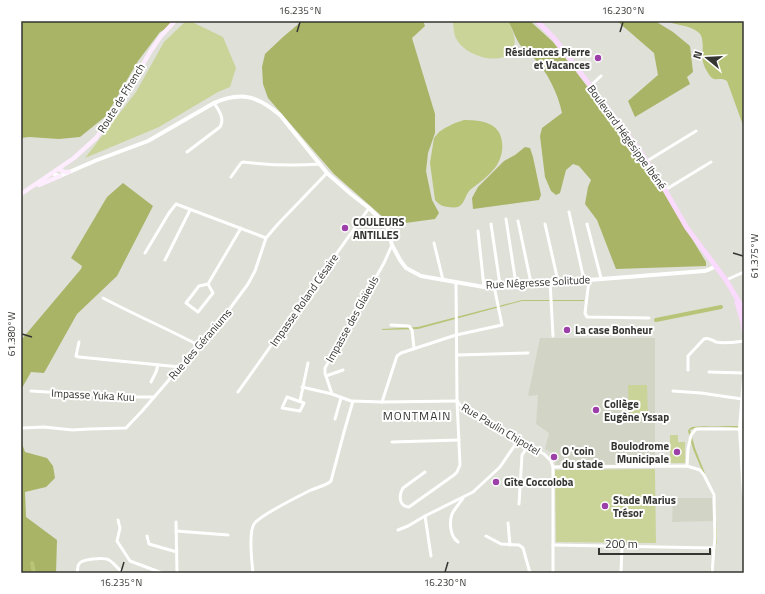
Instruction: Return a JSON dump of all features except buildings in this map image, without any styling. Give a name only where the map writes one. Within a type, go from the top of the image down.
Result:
[{"type":"main road","name":"Route de Ffrench","points":[[21,194],[74,158],[96,138],[108,122],[150,52],[161,36],[175,21]]},
{"type":"main road","name":"Boulevard Hégésippe Ibéné","points":[[537,21],[554,38],[647,161],[687,228],[726,280],[744,311]]},
{"type":"main road","points":[[59,169],[64,172],[69,172]]},
{"type":"main road","points":[[30,188],[60,176]]},
{"type":"main road","name":"Boulevard Hégésippe Ibéné","points":[[736,297],[744,331]]},
{"type":"street","points":[[590,86],[601,76]]},
{"type":"street","name":"Rue Négresse Solitude","points":[[60,176],[148,141],[224,99],[234,96],[246,96],[259,101],[280,115],[327,173],[369,208],[387,226],[392,245],[400,260],[406,268],[420,277],[484,286],[494,286],[704,271],[716,266]]},
{"type":"street","points":[[187,152],[220,127],[222,116],[214,104]]},
{"type":"street","points":[[647,161],[696,131]]},
{"type":"street","points":[[231,177],[243,162],[294,166],[320,164]]},
{"type":"street","points":[[665,190],[711,162]]},
{"type":"street","points":[[53,173],[56,176],[60,176]]},
{"type":"street","name":"Rue des Géraniums","points":[[22,428],[44,427],[72,430],[126,428],[214,330],[248,284],[255,271],[266,238],[327,173]]},
{"type":"street","points":[[144,253],[176,204],[266,238]]},
{"type":"street","name":"Impasse Roland Césaire","points":[[238,392],[369,208]]},
{"type":"street","points":[[165,260],[190,210]]},
{"type":"street","points":[[569,212],[586,280],[585,315],[587,317],[649,318]]},
{"type":"street","points":[[506,219],[516,284]]},
{"type":"street","points":[[518,221],[531,283]]},
{"type":"street","points":[[491,224],[500,285]]},
{"type":"street","points":[[545,224],[558,281]]},
{"type":"street","points":[[587,224],[600,278]]},
{"type":"street","points":[[208,284],[213,293],[198,312],[186,303],[198,286],[208,284],[241,228]]},
{"type":"street","points":[[478,231],[484,286]]},
{"type":"street","points":[[434,243],[443,280]]},
{"type":"street","name":"Impasse des Glaïeuls","points":[[332,394],[325,373],[325,368],[384,263],[392,245]]},
{"type":"street","points":[[726,280],[744,272]]},
{"type":"street","points":[[550,281],[553,336]]},
{"type":"street","name":"Rue Paulin Chipotel","points":[[456,282],[457,401],[460,405],[544,454],[551,461],[553,467]]},
{"type":"street","points":[[382,402],[397,356],[414,348],[456,335],[502,325],[494,286]]},
{"type":"street","points":[[103,298],[200,346]]},
{"type":"street","points":[[391,325],[410,326],[412,330],[414,348]]},
{"type":"street","points":[[688,370],[688,356],[704,339],[709,338],[717,342],[744,341]]},
{"type":"street","points":[[79,342],[76,356],[79,357],[180,367]]},
{"type":"street","points":[[457,355],[528,353]]},
{"type":"street","points":[[300,401],[308,363]]},
{"type":"street","points":[[151,382],[158,365]]},
{"type":"street","points":[[326,376],[343,370]]},
{"type":"street","points":[[708,372],[744,373]]},
{"type":"street","points":[[744,379],[741,414],[744,495]]},
{"type":"street","points":[[302,387],[332,394],[351,401]]},
{"type":"street","points":[[673,391],[701,393],[743,401]]},
{"type":"street","name":"Impasse Yuka Kuu","points":[[31,392],[154,397]]},
{"type":"street","points":[[287,397],[300,401],[304,403],[300,411],[282,408],[287,397]]},
{"type":"street","points":[[335,419],[341,398]]},
{"type":"street","points":[[253,573],[251,536],[253,524],[258,519],[274,510],[332,481],[353,401],[457,401],[460,465],[458,472],[409,507],[405,507],[402,505],[400,498],[403,488],[425,472]]},
{"type":"street","points":[[741,414],[744,408]]},
{"type":"street","points":[[687,466],[691,435],[696,429],[742,429]]},
{"type":"street","points":[[398,530],[473,492],[500,467],[519,439]]},
{"type":"street","points":[[392,442],[459,440]]},
{"type":"street","points":[[519,504],[522,455],[529,445]]},
{"type":"street","points":[[553,573],[553,467],[687,466],[700,470],[714,495],[715,538],[712,573]]},
{"type":"street","points":[[458,542],[452,535],[451,521],[452,514],[464,497]]},
{"type":"street","points":[[425,516],[431,556]]},
{"type":"street","points":[[118,520],[120,528],[117,541],[130,561],[162,573]]},
{"type":"street","points":[[176,522],[178,573]]},
{"type":"street","points":[[508,522],[510,545]]},
{"type":"street","points":[[176,531],[228,535]]},
{"type":"street","points":[[146,536],[149,544],[177,552]]},
{"type":"street","points":[[486,536],[500,544],[519,545],[522,548],[530,573]]},
{"type":"street","points":[[553,545],[714,548]]},
{"type":"street","points":[[621,573],[622,547]]},
{"type":"street","points":[[77,573],[78,564],[82,560],[104,559],[110,561],[123,573]]},
{"type":"shaded area","points":[[21,21],[180,21],[160,32],[138,61],[106,116],[80,137],[59,139],[29,137],[21,138]]},
{"type":"shaded area","points":[[186,21],[190,21],[223,37],[236,68],[230,87],[218,92],[159,127],[85,158],[136,92],[164,42]]},
{"type":"shaded area","points":[[302,21],[423,21],[425,26],[412,38],[435,114],[435,133],[428,153],[426,171],[432,200],[439,213],[435,219],[398,224],[384,218],[334,174],[268,98],[263,84],[262,67],[265,54]]},
{"type":"shaded area","points":[[453,21],[508,21],[514,37],[513,49],[506,56],[496,58],[484,57],[472,53],[462,46],[455,36]]},
{"type":"shaded area","points":[[508,21],[530,21],[553,42],[646,163],[706,262],[706,266],[616,269],[597,220],[585,204],[588,187],[591,180],[579,166],[573,164],[566,170],[560,193],[556,195],[551,191],[545,177],[540,136],[542,128],[562,113],[560,105],[555,90],[547,75],[531,55],[521,46]]},
{"type":"shaded area","points":[[617,21],[655,21],[673,32],[690,46],[693,72],[687,77],[690,84],[635,117],[628,101],[658,75],[654,53]]},
{"type":"shaded area","points":[[666,21],[744,21],[744,128],[727,81],[712,78],[705,68],[703,62],[702,37],[700,34],[691,28]]},
{"type":"shaded area","points":[[464,120],[483,122],[493,126],[500,135],[502,142],[501,154],[494,169],[470,190],[464,202],[460,206],[444,206],[435,200],[430,163],[434,138],[445,128]]},
{"type":"shaded area","points":[[525,147],[530,148],[533,157],[541,195],[539,200],[473,209],[472,198],[478,187],[504,161]]},
{"type":"shaded area","points":[[123,183],[153,206],[117,276],[77,314],[44,373],[31,372],[21,388],[21,340],[81,269],[82,266],[71,258],[107,197]]},
{"type":"shaded area","points":[[522,300],[584,301],[522,301],[418,329],[382,330],[418,327]]},
{"type":"shaded area","name":"Collège Eugène Yssap","points":[[540,338],[655,338],[655,464],[555,465],[556,455],[545,449],[549,433],[536,424],[538,395],[528,396]]},
{"type":"shaded area","points":[[628,385],[647,385],[648,416],[629,417]]},
{"type":"shaded area","points":[[706,426],[744,427],[744,429],[701,427],[690,430],[695,448],[715,499],[717,539],[712,573],[710,573],[716,540],[713,497],[693,449],[688,431],[692,427]]},
{"type":"shaded area","name":"Boulodrome Municipale","points":[[670,435],[678,435],[678,442],[685,442],[685,463],[670,463]]},
{"type":"shaded area","points":[[21,441],[25,452],[47,458],[53,466],[55,478],[46,487],[25,492],[26,517],[57,540],[56,573],[21,573]]},
{"type":"shaded area","name":"Stade Marius Trésor","points":[[655,469],[656,543],[556,542],[555,470]]},
{"type":"shaded area","points":[[673,498],[712,498],[713,521],[672,522]]},
{"type":"waterway","points":[[656,320],[721,307]]},
{"type":"waterway","points":[[32,563],[34,573]]},
{"type":"place","name":"Résidences Pierre et Vacances","points":[[598,58]]},
{"type":"place","name":"COULEURS ANTILLES","points":[[345,228]]},
{"type":"place","name":"La case Bonheur","points":[[567,330]]},
{"type":"place","name":"Collège Eugène Yssap","points":[[596,410]]},
{"type":"place","name":"Boulodrome Municipale","points":[[677,452]]},
{"type":"place","name":"O 'coin du stade","points":[[554,457]]},
{"type":"place","name":"Gîte Coccoloba","points":[[496,482]]},
{"type":"place","name":"Stade Marius Trésor","points":[[605,506]]},
{"type":"district","name":"MONTMAIN","points":[[417,415]]}]
